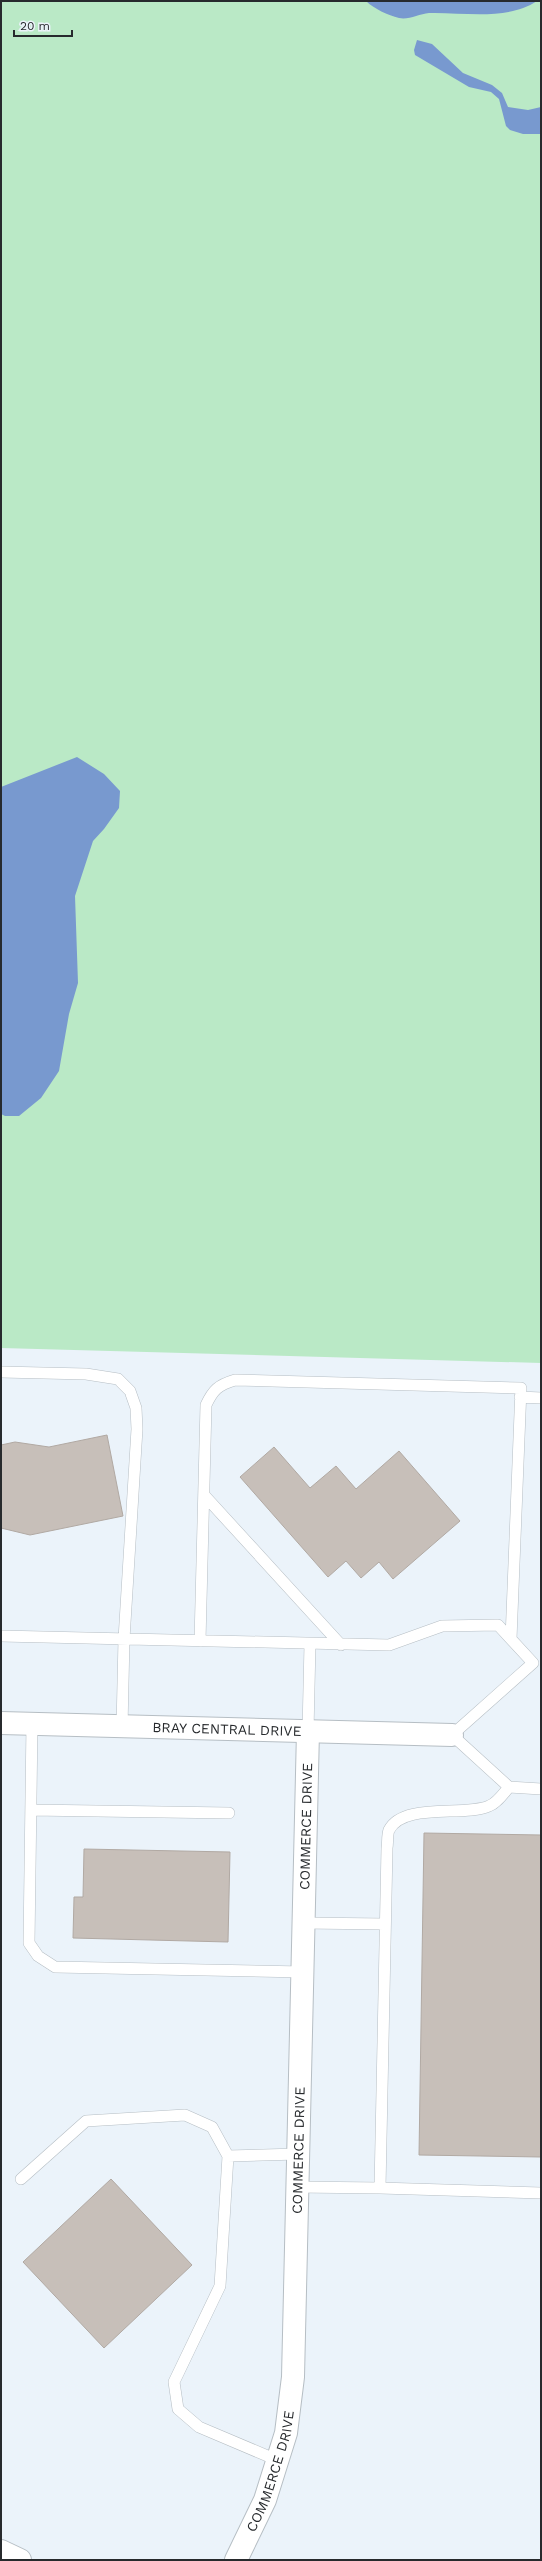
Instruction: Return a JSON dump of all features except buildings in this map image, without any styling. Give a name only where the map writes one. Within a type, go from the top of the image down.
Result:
[{"type":"street","name":"BRAY CENTRAL DRIVE","points":[[1,1723],[452,1735]]},
{"type":"street","name":"COMMERCE DRIVE","points":[[236,2560],[265,2500],[286,2433],[293,2377],[308,1731]]},
{"type":"street","points":[[1,2551],[20,2560]]},
{"type":"lane","points":[[1,1372],[86,1374],[118,1380],[130,1391],[136,1408],[137,1429],[124,1640],[122,1726]]},
{"type":"lane","points":[[200,1641],[206,1405],[213,1390],[221,1384],[235,1380],[521,1388],[511,1640]]},
{"type":"lane","points":[[520,1397],[541,1398]]},
{"type":"lane","points":[[204,1495],[341,1645]]},
{"type":"lane","points":[[1,1636],[390,1645],[442,1626],[498,1625],[511,1640],[537,1661],[452,1735],[509,1787],[541,1788]]},
{"type":"lane","points":[[308,1731],[310,1644]]},
{"type":"lane","points":[[32,1724],[29,1943],[38,1956],[55,1967],[303,1972]]},
{"type":"lane","points":[[380,2188],[387,1848],[390,1830],[401,1818],[415,1814],[476,1809],[489,1806],[509,1787]]},
{"type":"lane","points":[[31,1810],[229,1813]]},
{"type":"lane","points":[[304,1923],[385,1924]]},
{"type":"lane","points":[[21,2179],[86,2120],[185,2115],[212,2127],[228,2156],[220,2286],[174,2382],[178,2409],[199,2427],[277,2460]]},
{"type":"lane","points":[[228,2156],[298,2154]]},
{"type":"lane","points":[[297,2187],[541,2193]]},
{"type":"green space","points":[[1,1],[541,1],[541,1363],[1,1348]]},
{"type":"water","points":[[366,1],[537,1],[525,7],[499,13],[429,13],[410,18],[399,18],[373,7]]},
{"type":"water","points":[[417,40],[432,44],[463,73],[492,85],[502,93],[508,107],[528,110],[541,107],[541,134],[523,134],[510,130],[506,126],[499,99],[491,92],[469,87],[415,55],[414,50]]},
{"type":"water","points":[[77,757],[104,774],[120,791],[119,808],[104,829],[93,841],[75,896],[78,983],[69,1014],[59,1071],[41,1098],[19,1116],[5,1116],[1,1114],[1,787]]}]
